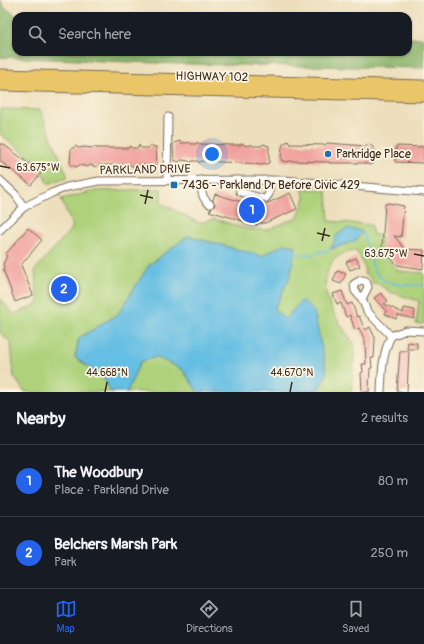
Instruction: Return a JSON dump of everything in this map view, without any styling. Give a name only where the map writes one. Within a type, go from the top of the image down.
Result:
[{"type":"highway","name":"HIGHWAY 102","points":[[0,75],[424,86]]},
{"type":"highway","name":"HIGHWAY 102","points":[[0,85],[424,96]]},
{"type":"street","points":[[167,180],[168,117]]},
{"type":"street","points":[[0,180],[15,194],[24,207]]},
{"type":"street","points":[[201,180],[202,193],[205,202],[210,204]]},
{"type":"street","points":[[238,180],[240,192],[263,198],[269,194],[269,180]]},
{"type":"street","name":"PARKLAND DRIVE","points":[[0,230],[24,207],[67,187],[99,181],[269,180],[341,184],[424,192]]},
{"type":"street","points":[[362,299],[375,320],[391,336]]},
{"type":"street","points":[[381,392],[382,363],[386,347],[391,336],[406,330],[424,331]]},
{"type":"green space","points":[[0,0],[5,8],[12,13],[12,56],[412,56],[412,38],[424,38],[424,68],[181,64],[0,57]]},
{"type":"green space","points":[[0,109],[40,110],[68,177],[48,184],[39,164],[0,134]]},
{"type":"green space","points":[[302,188],[327,191],[329,221],[371,225],[373,235],[380,235],[381,251],[398,271],[424,273],[424,324],[416,324],[419,301],[390,292],[377,283],[373,284],[370,277],[364,274],[365,269],[357,251],[342,254],[331,264],[326,275],[325,285],[327,296],[336,317],[355,345],[351,392],[298,392],[319,389],[285,320],[274,309],[280,295],[284,244],[262,256],[188,236],[149,265],[118,314],[79,338],[75,357],[105,380],[111,392],[25,392],[14,377],[11,342],[0,333],[0,298],[14,314],[38,304],[35,270],[73,227],[61,199],[96,191],[161,189],[161,203],[199,223],[215,219],[246,229],[267,230],[298,217],[305,198]]},
{"type":"green space","points":[[156,357],[182,369],[198,392],[127,392],[140,362]]},
{"type":"water","points":[[347,228],[361,231],[362,233],[355,241],[331,249],[337,235]]},
{"type":"water","points":[[188,236],[262,256],[284,244],[296,246],[290,277],[274,309],[285,319],[302,300],[314,311],[327,373],[319,389],[298,392],[198,392],[182,369],[156,357],[140,362],[127,392],[111,392],[105,380],[75,357],[79,338],[118,314],[149,265]]},
{"type":"building","points":[[180,141],[181,143],[189,142],[191,144],[196,144],[197,142],[200,144],[241,145],[242,143],[250,146],[251,144],[253,146],[261,146],[263,144],[269,146],[269,163],[262,165],[246,163],[244,165],[242,163],[201,161],[199,163],[198,161],[192,161],[191,163],[189,161],[181,160],[179,162],[174,160],[173,146],[174,143]]},
{"type":"building","name":"Parkridge Place","points":[[288,141],[290,144],[325,145],[327,143],[366,146],[369,144],[375,149],[374,163],[369,165],[365,163],[282,161],[282,147],[283,144]]},
{"type":"building","points":[[0,144],[3,144],[41,173],[31,185],[0,161]]},
{"type":"building","points":[[139,145],[141,148],[149,148],[150,146],[156,147],[157,165],[151,167],[149,165],[134,165],[133,167],[131,165],[99,165],[97,167],[90,165],[88,167],[79,165],[77,167],[71,165],[70,163],[71,149],[76,146],[78,148],[93,148],[94,146],[96,148],[129,148],[130,146],[132,148],[138,148]]},
{"type":"building","points":[[396,146],[424,147],[424,163],[395,162]]},
{"type":"building","points":[[290,193],[297,209],[265,223],[257,223],[257,225],[209,211],[215,205],[213,200],[215,194],[252,205],[268,203]]},
{"type":"building","points":[[389,203],[404,206],[401,237],[394,236],[405,249],[424,250],[423,269],[397,265],[382,248],[385,204]]},
{"type":"building","points":[[28,228],[42,240],[21,265],[33,295],[15,302],[3,269],[3,264],[7,256],[5,255]]},
{"type":"building","points":[[356,258],[360,266],[350,270],[346,262]]},
{"type":"building","points":[[337,271],[346,274],[341,284],[333,281]]},
{"type":"building","points":[[342,291],[347,305],[352,303],[357,317],[359,316],[365,330],[370,327],[375,338],[374,358],[371,358],[372,368],[370,368],[369,392],[362,392],[362,364],[366,364],[365,340],[359,328],[355,330],[350,315],[346,317],[341,303],[337,304],[333,294]]},
{"type":"building","points":[[381,293],[388,301],[384,304],[403,313],[404,308],[415,310],[414,319],[398,315],[396,319],[385,314],[386,311],[374,298]]},
{"type":"building","points":[[408,342],[417,343],[417,349],[407,349]]},
{"type":"building","points":[[400,351],[409,351],[407,392],[397,391]]},
{"type":"waterway","points":[[362,233],[364,234],[375,272],[380,277],[393,284],[423,285]]},
{"type":"waterway","points":[[294,253],[311,255],[321,251],[326,252],[331,249]]},
{"type":"place","name":"Parkridge Place","points":[[328,154]]},
{"type":"place","name":"7436 - Parkland Dr Before Civic 429","points":[[174,185]]},
{"type":"place","name":"The Woodbury","points":[[252,210]]},
{"type":"place","name":"Belchers Marsh Park","points":[[64,289]]}]
